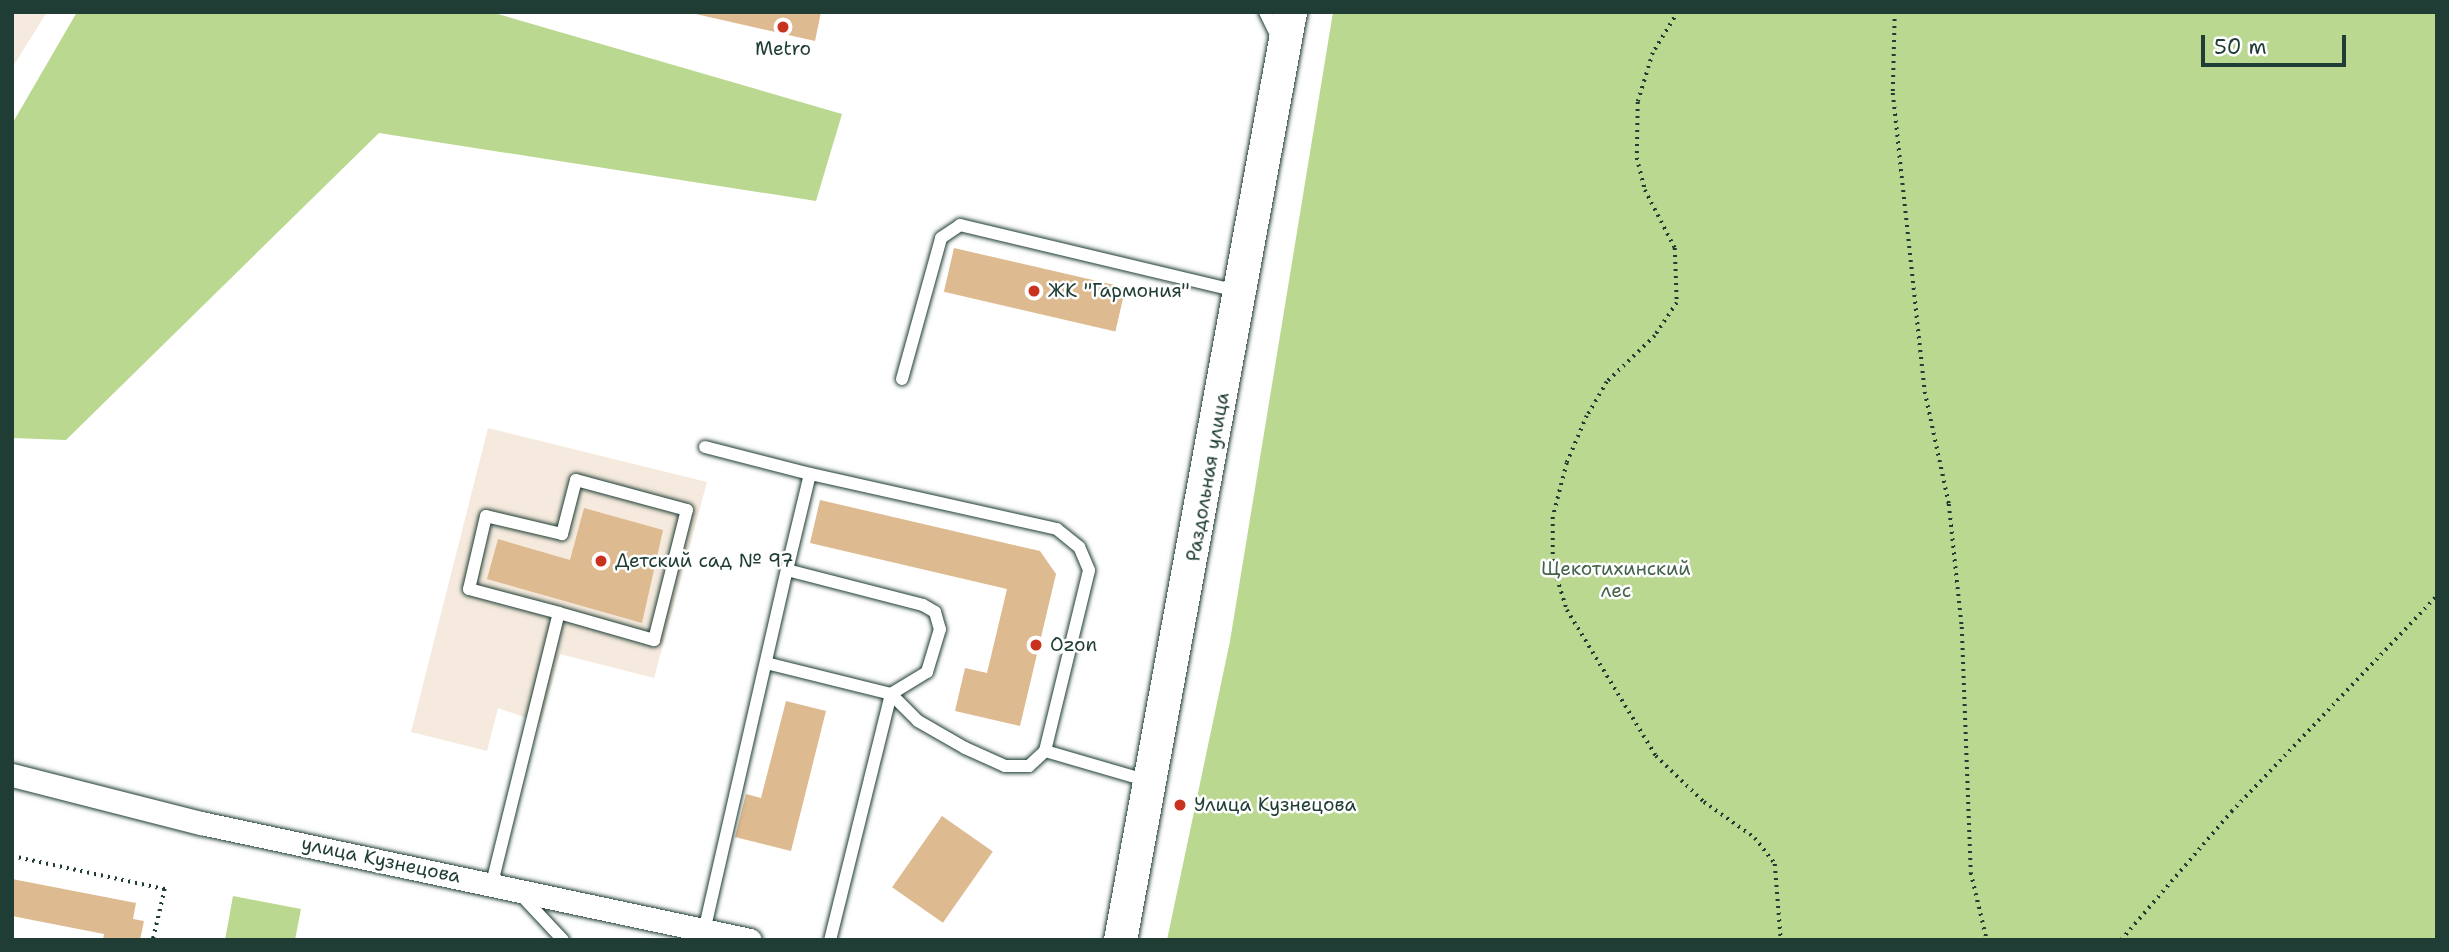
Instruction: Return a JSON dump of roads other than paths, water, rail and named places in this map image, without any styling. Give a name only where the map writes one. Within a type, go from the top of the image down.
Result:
[{"type":"main road","name":"Раздольная улица","points":[[1120,940],[1241,292],[1290,12]]},
{"type":"street","name":"улица Кузнецова","points":[[12,775],[201,823],[503,886],[678,931],[705,928],[750,940]]},
{"type":"lane","points":[[1265,12],[1283,57]]},
{"type":"lane","points":[[902,379],[941,238],[960,225],[1241,292]]},
{"type":"lane","points":[[705,447],[810,474],[1057,529],[1079,547],[1089,569],[1045,751],[1029,766],[1005,766],[918,721],[891,694],[766,663]]},
{"type":"lane","points":[[705,928],[810,474]]},
{"type":"lane","points":[[576,480],[687,510],[654,640],[559,613],[468,589],[486,516],[562,534],[576,480]]},
{"type":"lane","points":[[787,570],[935,612],[940,629],[927,672],[891,694],[830,940]]},
{"type":"lane","points":[[559,613],[503,886],[563,940]]},
{"type":"lane","points":[[1045,751],[1151,782]]},
{"type":"place","name":"Metro","points":[[783,27]]},
{"type":"place","name":"ЖК \"Гармония\"","points":[[1034,291]]},
{"type":"place","name":"Детский сад № 97","points":[[601,561]]},
{"type":"place","name":"Ozon","points":[[1036,645]]},
{"type":"place","name":"Улица Кузнецова","points":[[1180,805]]},
{"type":"park label","name":"Щекотихинский лес","points":[[1616,580]]}]
